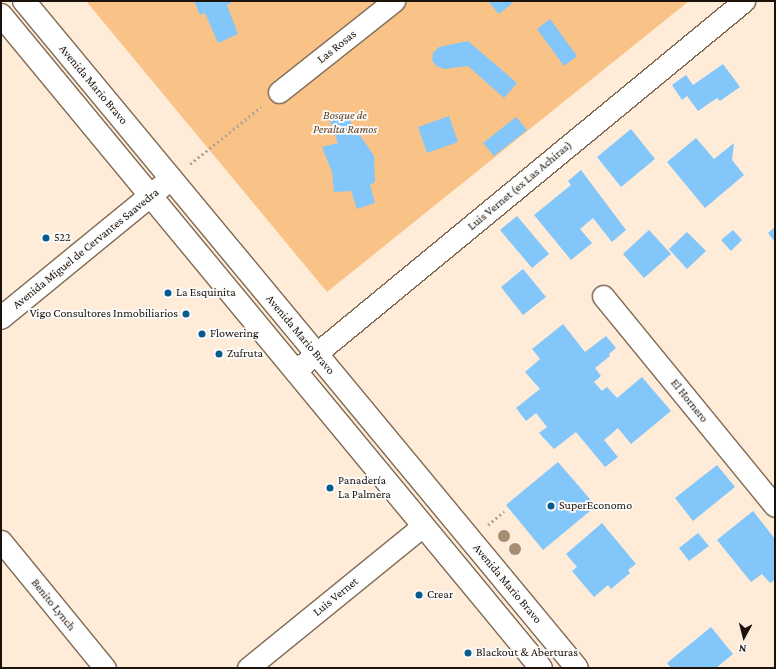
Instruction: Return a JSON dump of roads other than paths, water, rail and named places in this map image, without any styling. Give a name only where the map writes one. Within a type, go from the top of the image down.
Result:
[{"type":"main road","name":"Avenida Mario Bravo","points":[[24,1],[577,668]]},
{"type":"main road","points":[[1,15],[541,668]]},
{"type":"main road","name":"Avenida Miguel de Cervantes Saavedra","points":[[1,318],[171,179]]},
{"type":"street","name":"Las Rosas","points":[[280,92],[394,1]]},
{"type":"street","name":"Luis Vernet (ex Las Achiras)","points":[[296,371],[744,1]]},
{"type":"street","name":"El Hornero","points":[[603,296],[775,506]]},
{"type":"street","name":"Luis Vernet","points":[[248,668],[423,526]]},
{"type":"street","name":"Benito Lynch","points":[[1,541],[105,668]]},
{"type":"place","name":"522","points":[[46,238]]},
{"type":"place","name":"La Esquinita","points":[[168,293]]},
{"type":"place","name":"Vigo Consultores Inmobiliarios","points":[[186,314]]},
{"type":"place","name":"Flowering","points":[[202,334]]},
{"type":"place","name":"Zufruta","points":[[219,354]]},
{"type":"place","name":"Panadería La Palmera","points":[[330,488]]},
{"type":"place","name":"SuperEconomo","points":[[551,506]]},
{"type":"place","name":"Crear","points":[[419,595]]},
{"type":"place","name":"Blackout & Aberturas","points":[[468,653]]},
{"type":"park label","name":"Bosque de Peralta Ramos","points":[[345,123]]}]
